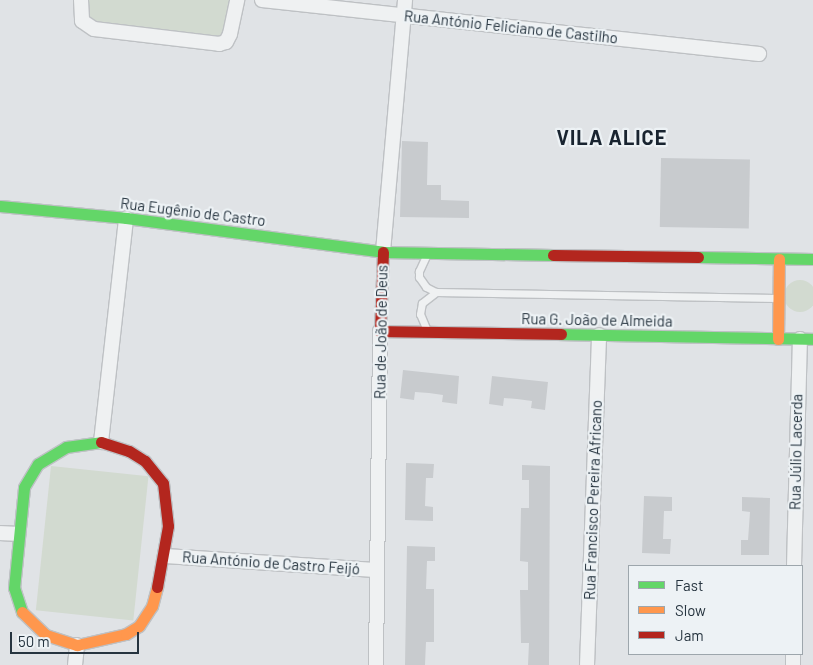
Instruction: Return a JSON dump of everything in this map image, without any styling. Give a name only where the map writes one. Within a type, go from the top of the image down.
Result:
[{"type":"street","points":[[81,0],[82,21],[94,29],[211,44],[226,42],[237,0]]},
{"type":"street","name":"Rua António Feliciano de Castilho","points":[[262,0],[759,54]]},
{"type":"street","name":"Rua de João de Deus","points":[[376,665],[382,252],[405,0]]},
{"type":"street","name":"Rua Eugênio de Castro","points":[[0,206],[126,218],[382,252]]},
{"type":"street","points":[[101,442],[126,218]]},
{"type":"street","points":[[382,252],[813,259]]},
{"type":"street","points":[[778,339],[779,258]]},
{"type":"street","name":"Rua G. João de Almeida","points":[[380,331],[806,339]]},
{"type":"street","name":"Rua Francisco Pereira Africano","points":[[587,665],[599,335]]},
{"type":"street","name":"Rua Júlio Lacerda","points":[[794,565],[806,339]]},
{"type":"street","points":[[101,442],[129,452],[145,461],[164,483],[168,526],[165,556],[152,606],[139,626],[126,634],[77,645],[46,635],[23,615],[17,603],[14,588],[18,534],[24,487],[38,464],[66,447],[101,442]]},
{"type":"street","points":[[0,533],[18,534]]},
{"type":"street","name":"Rua António de Castro Feijó","points":[[165,556],[376,570]]},
{"type":"street","points":[[75,665],[77,645]]},
{"type":"lane","points":[[428,253],[418,271],[419,277],[426,287],[436,292],[779,298]]},
{"type":"lane","points":[[436,292],[422,303],[420,314],[424,327],[436,332]]},
{"type":"shaded area","points":[[89,0],[230,0],[225,40],[86,22]]},
{"type":"shaded area","points":[[800,280],[812,284],[814,288],[814,304],[812,308],[800,312],[788,308],[784,296],[788,284]]},
{"type":"shaded area","points":[[51,466],[148,476],[133,620],[36,610]]},
{"type":"building","points":[[402,141],[428,142],[427,185],[441,185],[441,200],[469,201],[469,218],[400,217]]},
{"type":"building","points":[[661,158],[750,160],[749,229],[660,227]]},
{"type":"building","points":[[403,370],[459,376],[457,404],[442,402],[443,395],[429,393],[415,392],[414,400],[400,398]]},
{"type":"building","points":[[492,376],[548,382],[545,410],[531,408],[532,401],[517,399],[504,398],[503,406],[489,404]]},
{"type":"building","points":[[406,463],[434,464],[433,478],[426,478],[425,506],[433,507],[433,521],[405,520]]},
{"type":"building","points":[[522,465],[550,466],[549,665],[528,665],[529,643],[521,643],[520,590],[528,590],[528,562],[520,561],[521,508],[529,508],[529,480],[522,480]]},
{"type":"building","points":[[644,496],[672,497],[672,511],[664,511],[663,539],[671,539],[670,554],[642,553]]},
{"type":"building","points":[[742,497],[770,498],[769,555],[741,555],[741,540],[748,540],[750,512],[742,511]]},
{"type":"building","points":[[407,546],[435,547],[435,561],[427,561],[426,589],[434,589],[434,642],[426,642],[425,665],[405,665]]},
{"type":"traffic: fast","points":[[0,206],[126,218],[383,252],[553,255]]},
{"type":"traffic: fast","points":[[698,257],[813,259]]},
{"type":"traffic: fast","points":[[561,334],[813,339]]},
{"type":"traffic: fast","points":[[22,612],[14,588],[24,487],[38,464],[66,447],[101,442]]},
{"type":"traffic: slow","points":[[778,339],[779,259]]},
{"type":"traffic: slow","points":[[22,612],[46,635],[77,645],[126,634],[139,626],[152,606],[157,587]]},
{"type":"traffic: jam","points":[[383,252],[380,331],[561,334]]},
{"type":"traffic: jam","points":[[553,255],[698,257]]},
{"type":"traffic: jam","points":[[101,442],[129,451],[145,461],[163,483],[168,526],[157,587]]},
{"type":"district","name":"VILA ALICE","points":[[612,137]]}]
